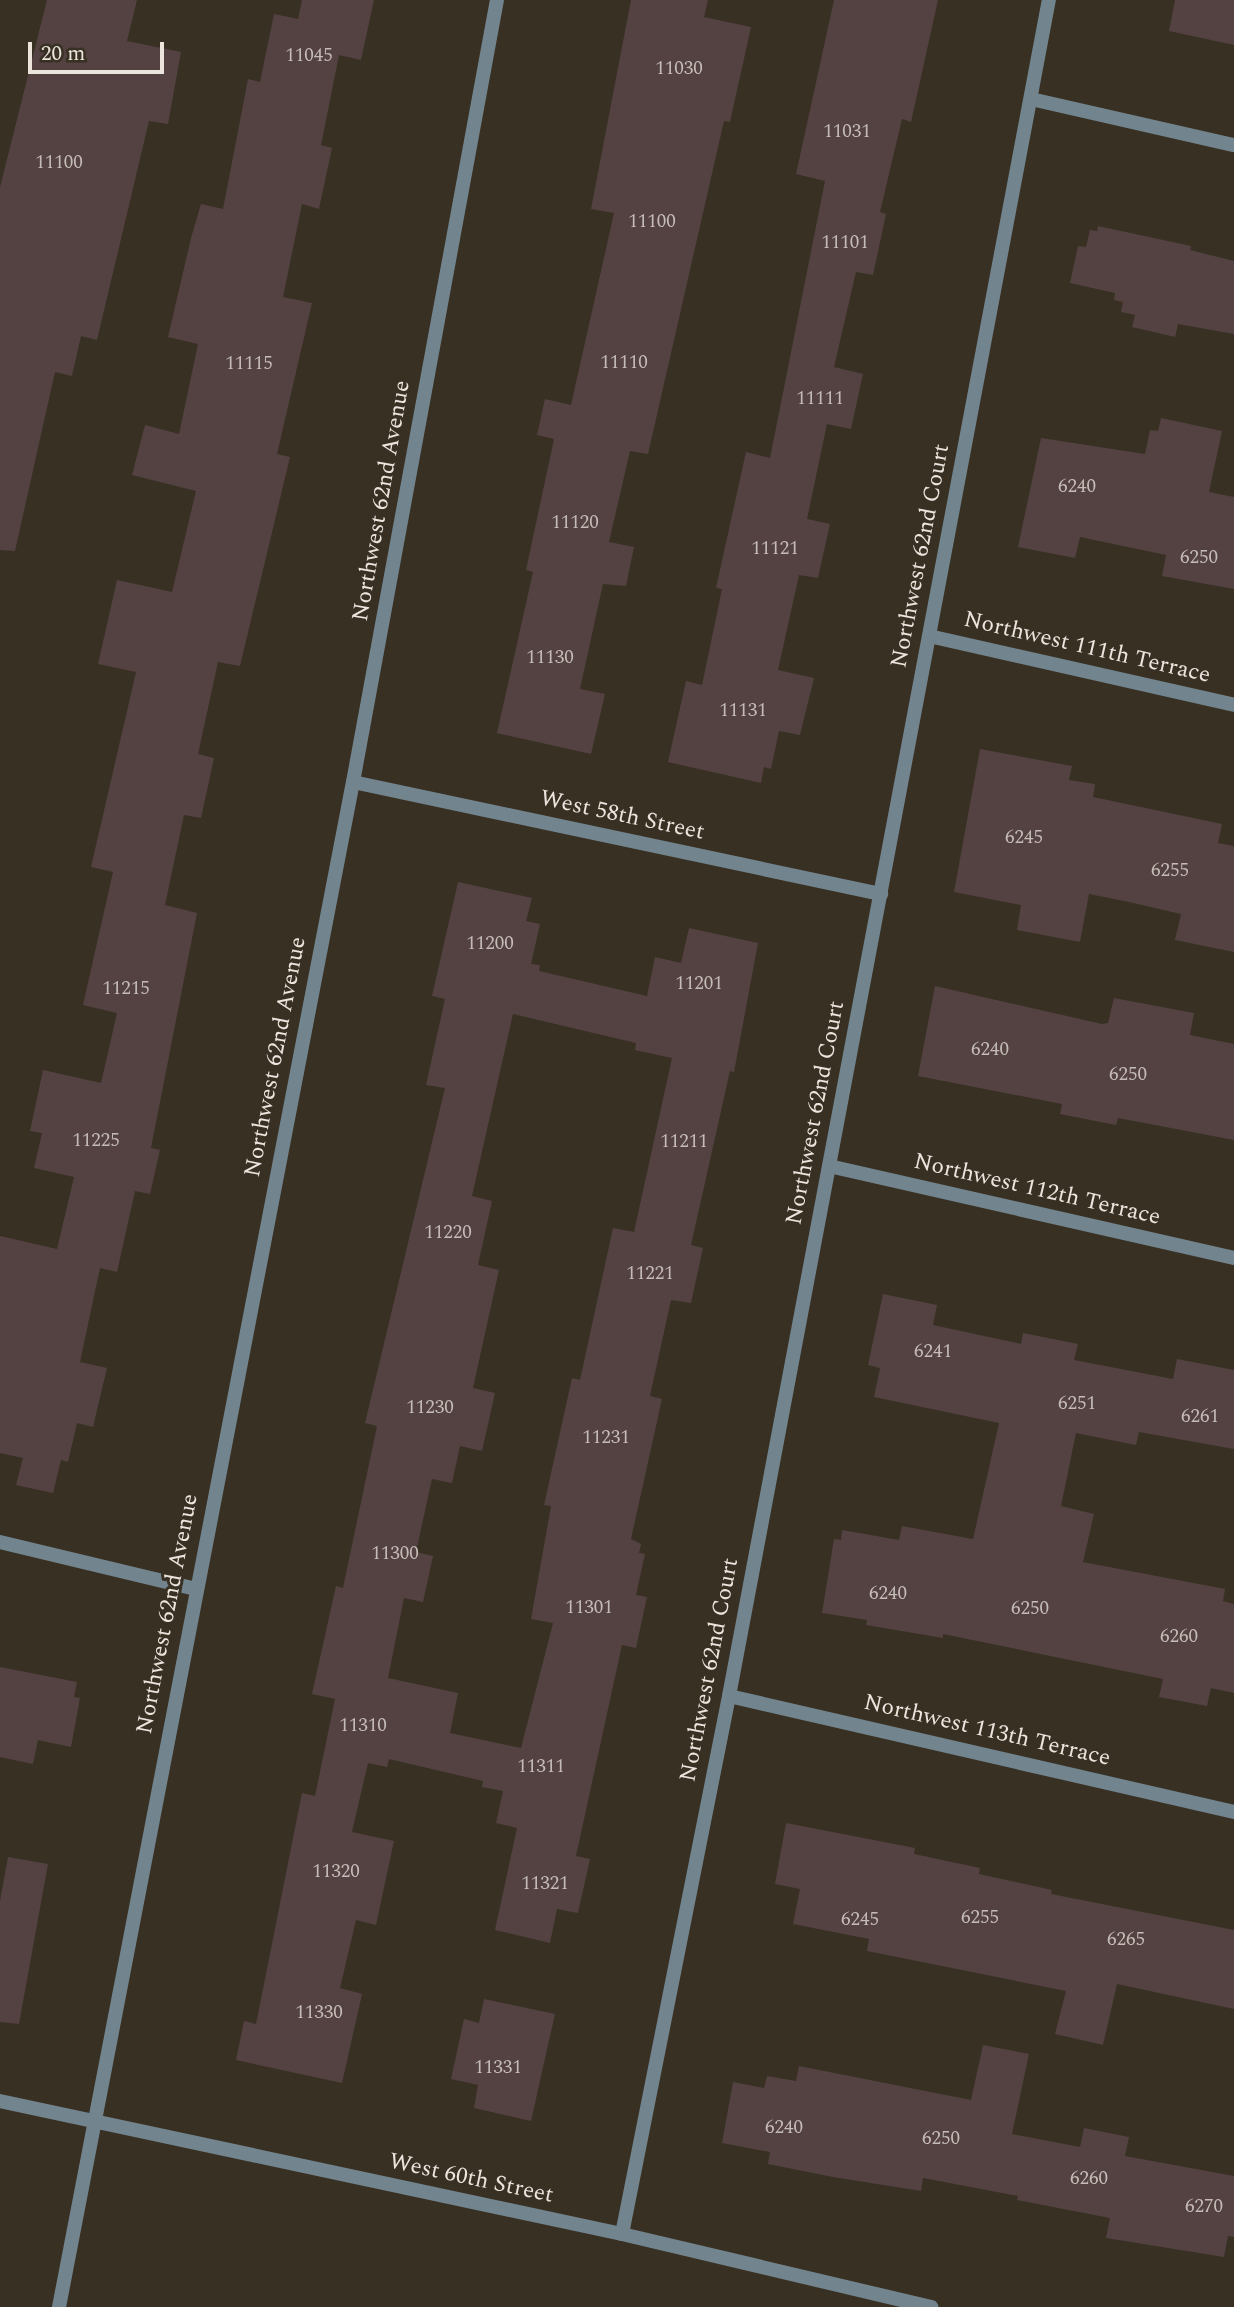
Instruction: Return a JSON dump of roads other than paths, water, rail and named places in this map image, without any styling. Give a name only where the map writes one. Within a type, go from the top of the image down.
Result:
[{"type":"street","name":"Northwest 62nd Avenue","points":[[59,2307],[353,782],[497,0]]},
{"type":"street","name":"Northwest 62nd Court","points":[[622,2234],[729,1696],[1049,0]]},
{"type":"street","points":[[1031,99],[1234,145]]},
{"type":"street","name":"Northwest 111th Terrace","points":[[929,636],[1234,705]]},
{"type":"street","name":"West 58th Street","points":[[353,782],[881,894]]},
{"type":"street","name":"Northwest 112th Terrace","points":[[829,1166],[1234,1258]]},
{"type":"street","points":[[0,1542],[196,1589]]},
{"type":"street","name":"Northwest 113th Terrace","points":[[729,1696],[1234,1812]]},
{"type":"street","name":"West 60th Street","points":[[0,2101],[622,2234],[931,2307]]}]
